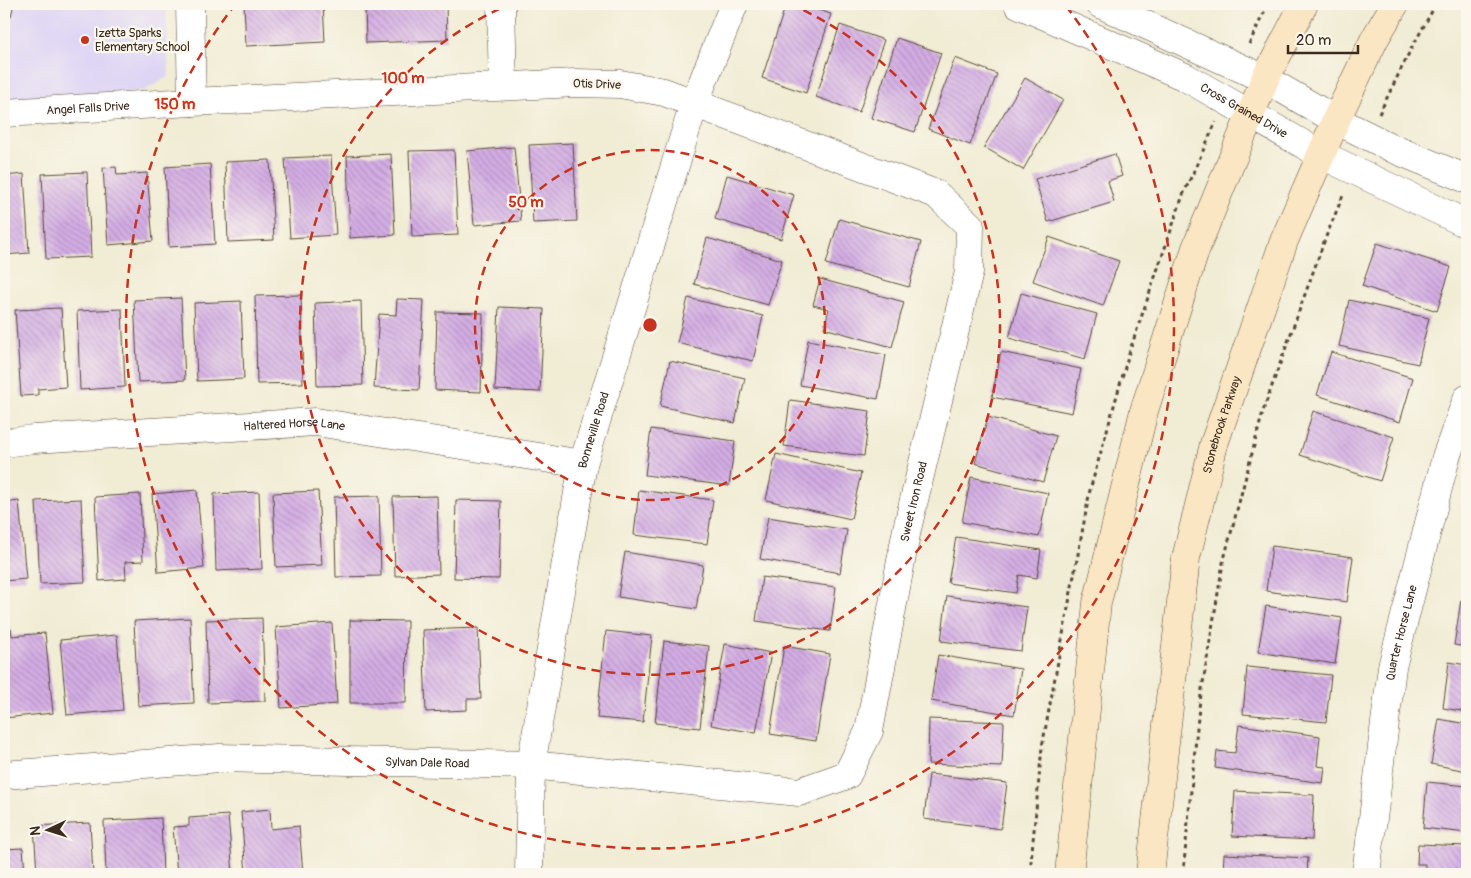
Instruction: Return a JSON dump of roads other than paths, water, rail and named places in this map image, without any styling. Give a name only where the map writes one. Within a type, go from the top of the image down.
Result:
[{"type":"main road","points":[[1069,874],[1097,603],[1144,411],[1196,248],[1265,79],[1304,4]]},
{"type":"main road","name":"Stonebrook Parkway","points":[[1150,874],[1186,558],[1214,444],[1284,241],[1336,120],[1374,40],[1395,4]]},
{"type":"street","points":[[190,4],[192,102]]},
{"type":"street","points":[[501,4],[503,86]]},
{"type":"street","name":"Bonneville Road","points":[[529,874],[531,764],[583,464],[694,104],[734,4]]},
{"type":"street","name":"Cross Grained Drive","points":[[1018,4],[1185,77],[1322,155],[1467,224]]},
{"type":"street","points":[[1100,4],[1265,79],[1336,120],[1394,149],[1467,178]]},
{"type":"street","name":"Otis Drive","points":[[192,102],[598,82],[620,84],[664,92],[936,194],[970,226]]},
{"type":"street","name":"Angel Falls Drive","points":[[4,112],[192,102]]},
{"type":"street","name":"Sweet Iron Road","points":[[847,775],[868,731],[907,529],[969,272],[970,226]]},
{"type":"street","name":"Quarter Horse Lane","points":[[1366,874],[1392,667],[1446,457],[1467,399]]},
{"type":"street","name":"Haltered Horse Lane","points":[[4,443],[34,439],[316,422],[583,464]]},
{"type":"street","name":"Sylvan Dale Road","points":[[4,775],[220,758],[531,764],[799,792],[847,775]]},
{"type":"lane","points":[[4,13],[6,4]]},
{"type":"place","name":"Izetta Sparks Elementary School","points":[[85,40]]}]
